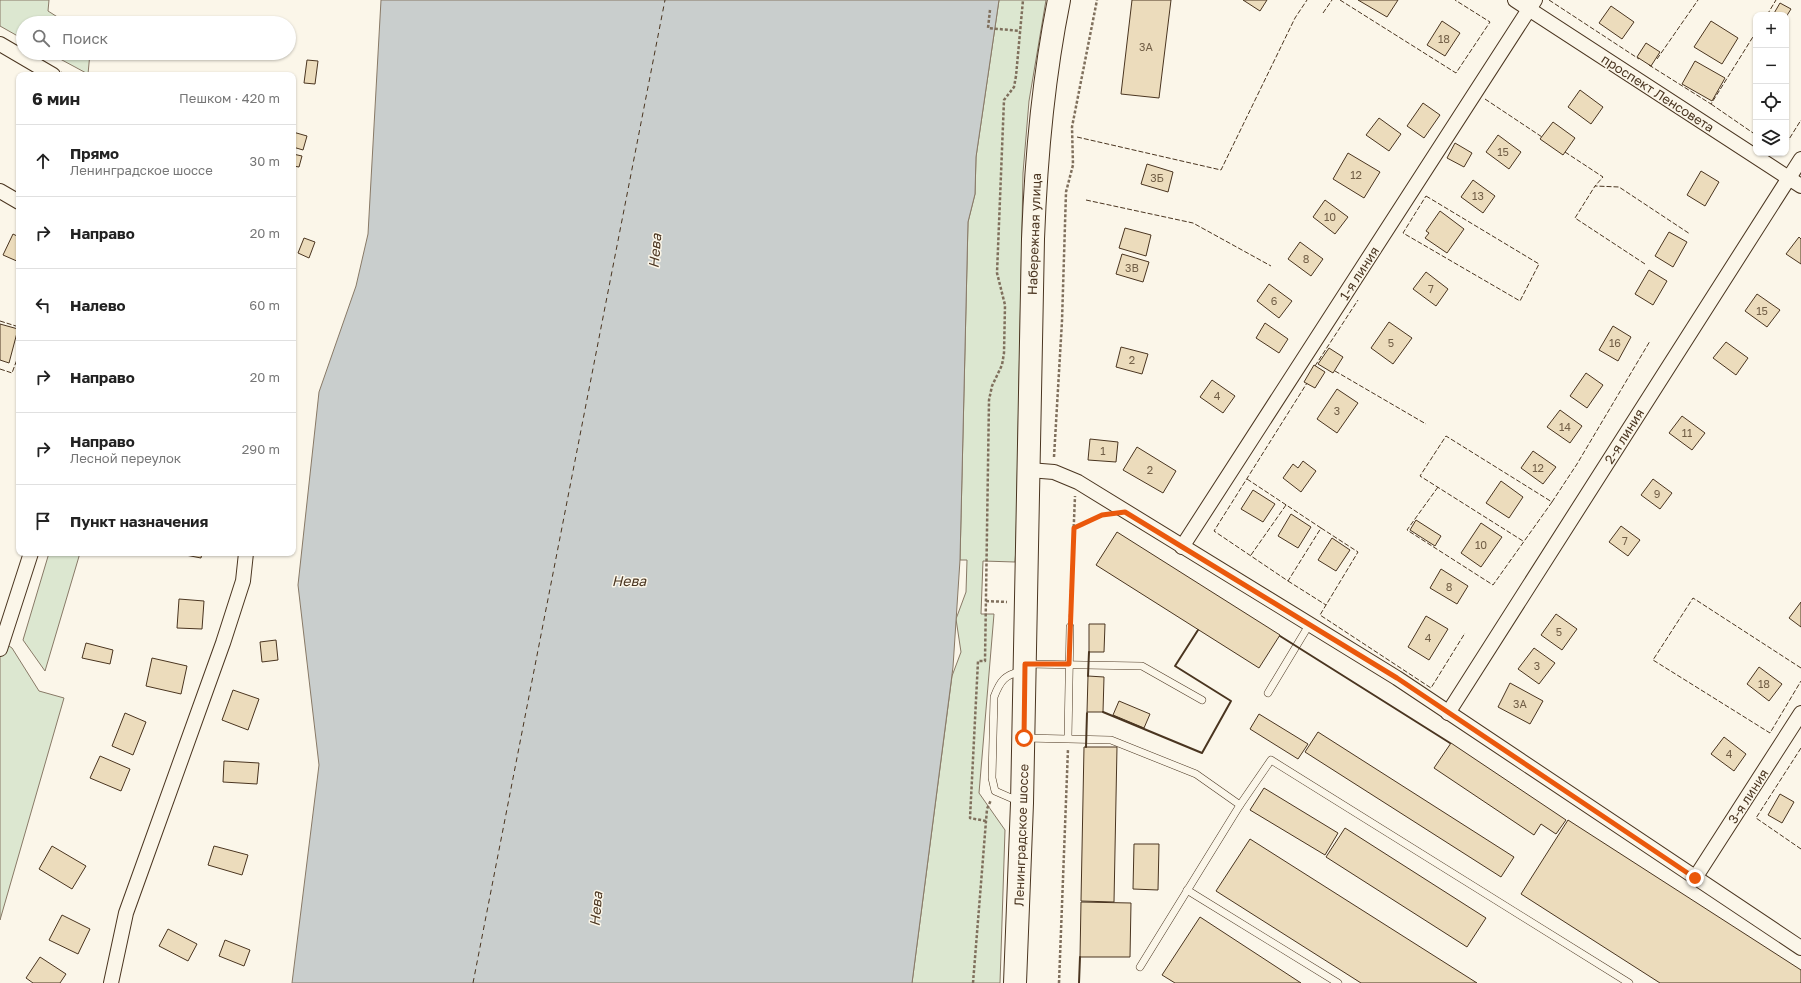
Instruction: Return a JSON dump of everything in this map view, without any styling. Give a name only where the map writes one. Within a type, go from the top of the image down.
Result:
[{"type":"main road","name":"Набережная улица","points":[[1029,470],[1036,175],[1042,103],[1059,0]]},
{"type":"main road","name":"Ленинградское шоссе","points":[[1015,983],[1024,738],[1029,470]]},
{"type":"street","name":"проспект Ленсовета","points":[[1515,0],[1532,5],[1801,186]]},
{"type":"street","name":"1-я линия","points":[[1182,547],[1532,5]]},
{"type":"street","points":[[0,44],[16,53]]},
{"type":"street","points":[[27,60],[48,72]]},
{"type":"street","name":"2-я линия","points":[[1448,713],[1801,159]]},
{"type":"street","points":[[0,192],[16,200]]},
{"type":"street","points":[[1029,470],[1054,472],[1078,482],[1397,678],[1801,948]]},
{"type":"street","points":[[0,649],[30,556]]},
{"type":"street","points":[[111,983],[126,913],[223,643],[243,581],[246,556]]},
{"type":"street","name":"3-я линия","points":[[1695,878],[1801,714]]},
{"type":"lane","points":[[1268,693],[1309,625]]},
{"type":"lane","points":[[1068,738],[1070,627]]},
{"type":"lane","points":[[1022,803],[995,791],[992,778],[994,696],[998,685],[1010,673],[1025,668],[1069,664],[1142,666],[1202,700]]},
{"type":"lane","points":[[1024,738],[1111,740],[1196,774],[1240,805]]},
{"type":"lane","points":[[1140,967],[1240,805],[1271,760],[1629,983]]},
{"type":"lane","points":[[1187,890],[1338,983]]},
{"type":"path","points":[[986,821],[970,818],[978,661],[984,662],[989,400],[992,386],[1002,365],[1004,353],[1005,305],[997,273],[1004,100],[1014,87],[1018,69],[1023,0]]},
{"type":"path","points":[[1054,472],[1062,321],[1066,192],[1073,165],[1072,127],[1097,0]]},
{"type":"path","points":[[990,10],[988,28],[1020,31]]},
{"type":"path","points":[[1070,627],[1074,502],[1078,482]]},
{"type":"path","points":[[1074,528],[1102,515],[1125,512]]},
{"type":"path","points":[[1059,983],[1068,738]]},
{"type":"path","points":[[973,983],[987,809],[995,791]]},
{"type":"green space","points":[[0,0],[49,0],[48,11],[56,16],[16,16],[16,35],[0,26]]},
{"type":"green space","points":[[999,0],[1046,0],[1029,101],[1023,173],[1015,562],[983,561],[981,614],[994,614],[979,793],[1005,830],[1000,983],[912,983],[952,676],[961,652],[956,619],[966,592],[967,560],[960,560],[968,222],[975,194],[976,157]]},
{"type":"green space","points":[[62,60],[89,60],[88,72],[84,72]]},
{"type":"green space","points":[[48,556],[79,556],[45,671],[23,640]]},
{"type":"green space","points":[[0,640],[12,648],[39,691],[64,698],[0,920]]},
{"type":"water","name":"Нева","points":[[381,0],[999,0],[976,157],[975,194],[968,222],[960,560],[953,667],[912,983],[292,983],[319,765],[298,585],[319,392],[356,286],[368,234]]},
{"type":"building","points":[[1132,0],[1171,0],[1159,98],[1121,94]]},
{"type":"building","points":[[1243,0],[1267,0],[1260,11]]},
{"type":"building","points":[[1358,0],[1398,0],[1387,17]]},
{"type":"building","points":[[1780,3],[1791,9],[1789,12],[1775,12]]},
{"type":"building","points":[[1611,6],[1634,22],[1622,39],[1599,23]]},
{"type":"building","points":[[1442,21],[1460,33],[1445,56],[1427,45]]},
{"type":"building","points":[[1711,21],[1738,38],[1722,64],[1694,47]]},
{"type":"building","points":[[1646,43],[1660,52],[1651,66],[1637,57]]},
{"type":"building","points":[[307,60],[318,61],[315,84],[304,83]]},
{"type":"building","points":[[1695,61],[1725,78],[1712,101],[1682,84]]},
{"type":"building","points":[[1580,90],[1603,107],[1591,124],[1568,107]]},
{"type":"building","points":[[1423,103],[1440,115],[1424,138],[1407,126]]},
{"type":"building","points":[[1379,118],[1401,134],[1389,151],[1366,135]]},
{"type":"building","points":[[1553,122],[1575,138],[1563,155],[1540,139]]},
{"type":"building","points":[[296,133],[307,136],[303,150],[296,148]]},
{"type":"building","points":[[1498,135],[1521,152],[1509,169],[1486,152]]},
{"type":"building","points":[[1455,143],[1472,153],[1464,167],[1447,158]]},
{"type":"building","points":[[1348,153],[1380,172],[1364,198],[1333,179]]},
{"type":"building","points":[[296,155],[302,156],[299,167],[296,166]]},
{"type":"building","points":[[1147,164],[1173,172],[1168,192],[1141,184]]},
{"type":"building","points":[[1701,171],[1719,182],[1705,206],[1687,195]]},
{"type":"building","points":[[1473,180],[1495,196],[1483,213],[1461,197]]},
{"type":"building","points":[[1325,200],[1348,217],[1335,234],[1313,217]]},
{"type":"building","points":[[1440,211],[1464,229],[1447,253],[1425,238],[1429,233],[1426,231]]},
{"type":"building","points":[[1125,228],[1151,235],[1146,256],[1119,248]]},
{"type":"building","points":[[1669,232],[1687,242],[1673,267],[1655,256]]},
{"type":"building","points":[[13,234],[16,236],[16,261],[3,255]]},
{"type":"building","points":[[1799,237],[1801,239],[1801,264],[1786,254]]},
{"type":"building","points":[[304,238],[315,242],[309,258],[298,253]]},
{"type":"building","points":[[1300,242],[1323,259],[1311,276],[1288,259]]},
{"type":"building","points":[[1122,254],[1149,262],[1143,282],[1116,274]]},
{"type":"building","points":[[1649,270],[1667,281],[1653,305],[1635,294]]},
{"type":"building","points":[[1426,272],[1448,289],[1436,306],[1413,289]]},
{"type":"building","points":[[1269,284],[1292,301],[1279,318],[1257,301]]},
{"type":"building","points":[[1757,294],[1780,310],[1767,327],[1745,311]]},
{"type":"building","points":[[1389,322],[1412,338],[1393,364],[1371,348]]},
{"type":"building","points":[[1265,323],[1288,339],[1279,353],[1256,338]]},
{"type":"building","points":[[0,324],[16,328],[16,337],[9,363],[0,360]]},
{"type":"building","points":[[1613,326],[1631,337],[1618,361],[1599,350]]},
{"type":"building","points":[[1726,342],[1748,358],[1736,375],[1713,358]]},
{"type":"building","points":[[1121,347],[1148,354],[1142,374],[1116,367]]},
{"type":"building","points":[[1329,348],[1343,357],[1333,373],[1318,364]]},
{"type":"building","points":[[1314,365],[1325,372],[1315,388],[1304,382]]},
{"type":"building","points":[[1586,373],[1603,385],[1587,408],[1570,396]]},
{"type":"building","points":[[1212,380],[1235,396],[1223,413],[1200,397]]},
{"type":"building","points":[[1337,389],[1358,403],[1337,433],[1317,419]]},
{"type":"building","points":[[1560,410],[1582,426],[1570,443],[1547,427]]},
{"type":"building","points":[[1682,416],[1705,433],[1692,450],[1669,433]]},
{"type":"building","points":[[1090,439],[1118,442],[1116,462],[1088,460]]},
{"type":"building","points":[[1137,447],[1176,471],[1163,493],[1123,470]]},
{"type":"building","points":[[1533,451],[1556,467],[1543,484],[1521,468]]},
{"type":"building","points":[[1303,461],[1316,471],[1301,492],[1283,478],[1293,464],[1298,468]]},
{"type":"building","points":[[1653,479],[1672,493],[1660,509],[1641,495]]},
{"type":"building","points":[[1501,481],[1523,497],[1509,518],[1486,503]]},
{"type":"building","points":[[1253,490],[1275,504],[1263,522],[1241,509]]},
{"type":"building","points":[[1291,514],[1311,527],[1298,548],[1278,536]]},
{"type":"building","points":[[1416,520],[1441,536],[1435,546],[1410,530]]},
{"type":"building","points":[[1481,523],[1502,537],[1481,567],[1461,553]]},
{"type":"building","points":[[1621,526],[1640,540],[1628,556],[1609,542]]},
{"type":"building","points":[[1117,532],[1280,635],[1259,668],[1096,565]]},
{"type":"building","points":[[1332,538],[1350,550],[1336,571],[1318,560]]},
{"type":"building","points":[[191,556],[201,556],[201,558]]},
{"type":"building","points":[[1441,569],[1468,586],[1457,604],[1430,588]]},
{"type":"building","points":[[179,599],[204,601],[202,629],[177,628]]},
{"type":"building","points":[[1801,602],[1801,627],[1789,618]]},
{"type":"building","points":[[1556,614],[1577,629],[1562,650],[1541,635]]},
{"type":"building","points":[[1426,616],[1448,629],[1429,660],[1408,647]]},
{"type":"building","points":[[1089,624],[1105,624],[1104,652],[1089,652]]},
{"type":"building","points":[[276,640],[278,660],[262,662],[260,642]]},
{"type":"building","points":[[86,643],[113,650],[110,664],[82,658]]},
{"type":"building","points":[[1534,648],[1555,663],[1539,684],[1518,669]]},
{"type":"building","points":[[152,658],[187,666],[181,694],[146,686]]},
{"type":"building","points":[[1759,667],[1782,684],[1769,701],[1747,684]]},
{"type":"building","points":[[1088,676],[1104,677],[1103,712],[1087,712]]},
{"type":"building","points":[[1510,683],[1543,701],[1530,724],[1498,707]]},
{"type":"building","points":[[233,690],[259,699],[248,730],[222,720]]},
{"type":"building","points":[[1119,701],[1150,714],[1144,728],[1113,715]]},
{"type":"building","points":[[125,713],[146,722],[133,755],[112,746]]},
{"type":"building","points":[[1259,714],[1308,744],[1298,759],[1250,729]]},
{"type":"building","points":[[1318,732],[1514,857],[1501,877],[1305,752]]},
{"type":"building","points":[[1724,737],[1746,754],[1734,771],[1711,754]]},
{"type":"building","points":[[1451,743],[1566,820],[1556,834],[1541,824],[1534,835],[1434,768]]},
{"type":"building","points":[[1084,747],[1117,747],[1114,902],[1081,901]]},
{"type":"building","points":[[100,756],[130,769],[121,791],[90,778]]},
{"type":"building","points":[[224,761],[259,763],[257,784],[223,782]]},
{"type":"building","points":[[1264,788],[1338,833],[1325,855],[1250,810]]},
{"type":"building","points":[[1780,794],[1794,802],[1782,823],[1768,815]]},
{"type":"building","points":[[1568,820],[1801,970],[1801,983],[1660,983],[1521,894]]},
{"type":"building","points":[[1345,828],[1486,918],[1467,947],[1326,857]]},
{"type":"building","points":[[1250,839],[1477,983],[1361,983],[1216,891]]},
{"type":"building","points":[[1134,844],[1159,844],[1158,890],[1133,889]]},
{"type":"building","points":[[52,846],[86,866],[72,889],[39,869]]},
{"type":"building","points":[[214,846],[248,855],[242,875],[208,865]]},
{"type":"building","points":[[1081,902],[1131,903],[1130,957],[1080,957]]},
{"type":"building","points":[[62,915],[90,929],[78,954],[49,940]]},
{"type":"building","points":[[1200,917],[1301,983],[1175,983],[1162,975]]},
{"type":"building","points":[[168,929],[197,944],[188,961],[159,946]]},
{"type":"building","points":[[225,940],[250,950],[244,966],[219,956]]},
{"type":"building","points":[[40,957],[66,974],[60,983],[33,983],[26,978]]},
{"type":"ferry route","points":[[473,983],[665,0]]},
{"type":"fence","points":[[1077,137],[1221,170],[1295,18],[1307,0]]},
{"type":"fence","points":[[1323,13],[1332,0]]},
{"type":"fence","points":[[1340,0],[1456,73],[1490,22],[1455,0]]},
{"type":"fence","points":[[1549,0],[1639,59]]},
{"type":"fence","points":[[1657,59],[1698,0]]},
{"type":"fence","points":[[1769,12],[1776,0]]},
{"type":"fence","points":[[1649,65],[1711,104],[1753,37]]},
{"type":"fence","points":[[1485,99],[1542,137]]},
{"type":"fence","points":[[1711,104],[1753,133]]},
{"type":"fence","points":[[1789,139],[1801,120]]},
{"type":"fence","points":[[1565,152],[1603,177],[1595,186]]},
{"type":"fence","points":[[1645,264],[1575,218],[1595,186],[1619,187],[1690,234]]},
{"type":"fence","points":[[1426,196],[1539,264],[1520,301],[1403,233],[1426,196]]},
{"type":"fence","points":[[1086,200],[1193,223],[1271,266]]},
{"type":"fence","points":[[1315,366],[1358,300]]},
{"type":"fence","points":[[0,321],[16,326]]},
{"type":"fence","points":[[1552,502],[1577,464],[1650,341]]},
{"type":"fence","points":[[0,369],[12,373],[16,362]]},
{"type":"fence","points":[[1335,371],[1426,424]]},
{"type":"fence","points":[[1247,479],[1321,528],[1288,581],[1214,531],[1307,383]]},
{"type":"fence","points":[[1438,487],[1407,530],[1493,585],[1552,502],[1446,436],[1420,476],[1523,541]]},
{"type":"fence","points":[[1251,555],[1286,505]]},
{"type":"fence","points":[[1321,528],[1358,552],[1320,615],[1431,688],[1465,633]]},
{"type":"fence","points":[[1288,581],[1326,605]]},
{"type":"fence","points":[[1801,668],[1693,598],[1653,660],[1770,733],[1801,681]]},
{"type":"fence","points":[[1801,748],[1756,818],[1801,849]]},
{"type":"wall","points":[[1103,712],[1202,753],[1231,701],[1175,666],[1198,630]]},
{"type":"wall","points":[[1280,636],[1450,743]]},
{"type":"wall","points":[[1088,676],[1089,652]]},
{"type":"wall","points":[[1086,747],[1087,713]]},
{"type":"wall","points":[[1079,983],[1080,957]]},
{"type":"route","points":[[1024,738],[1025,664],[1069,664],[1074,528],[1102,515],[1125,512],[1397,678],[1695,878]]}]
